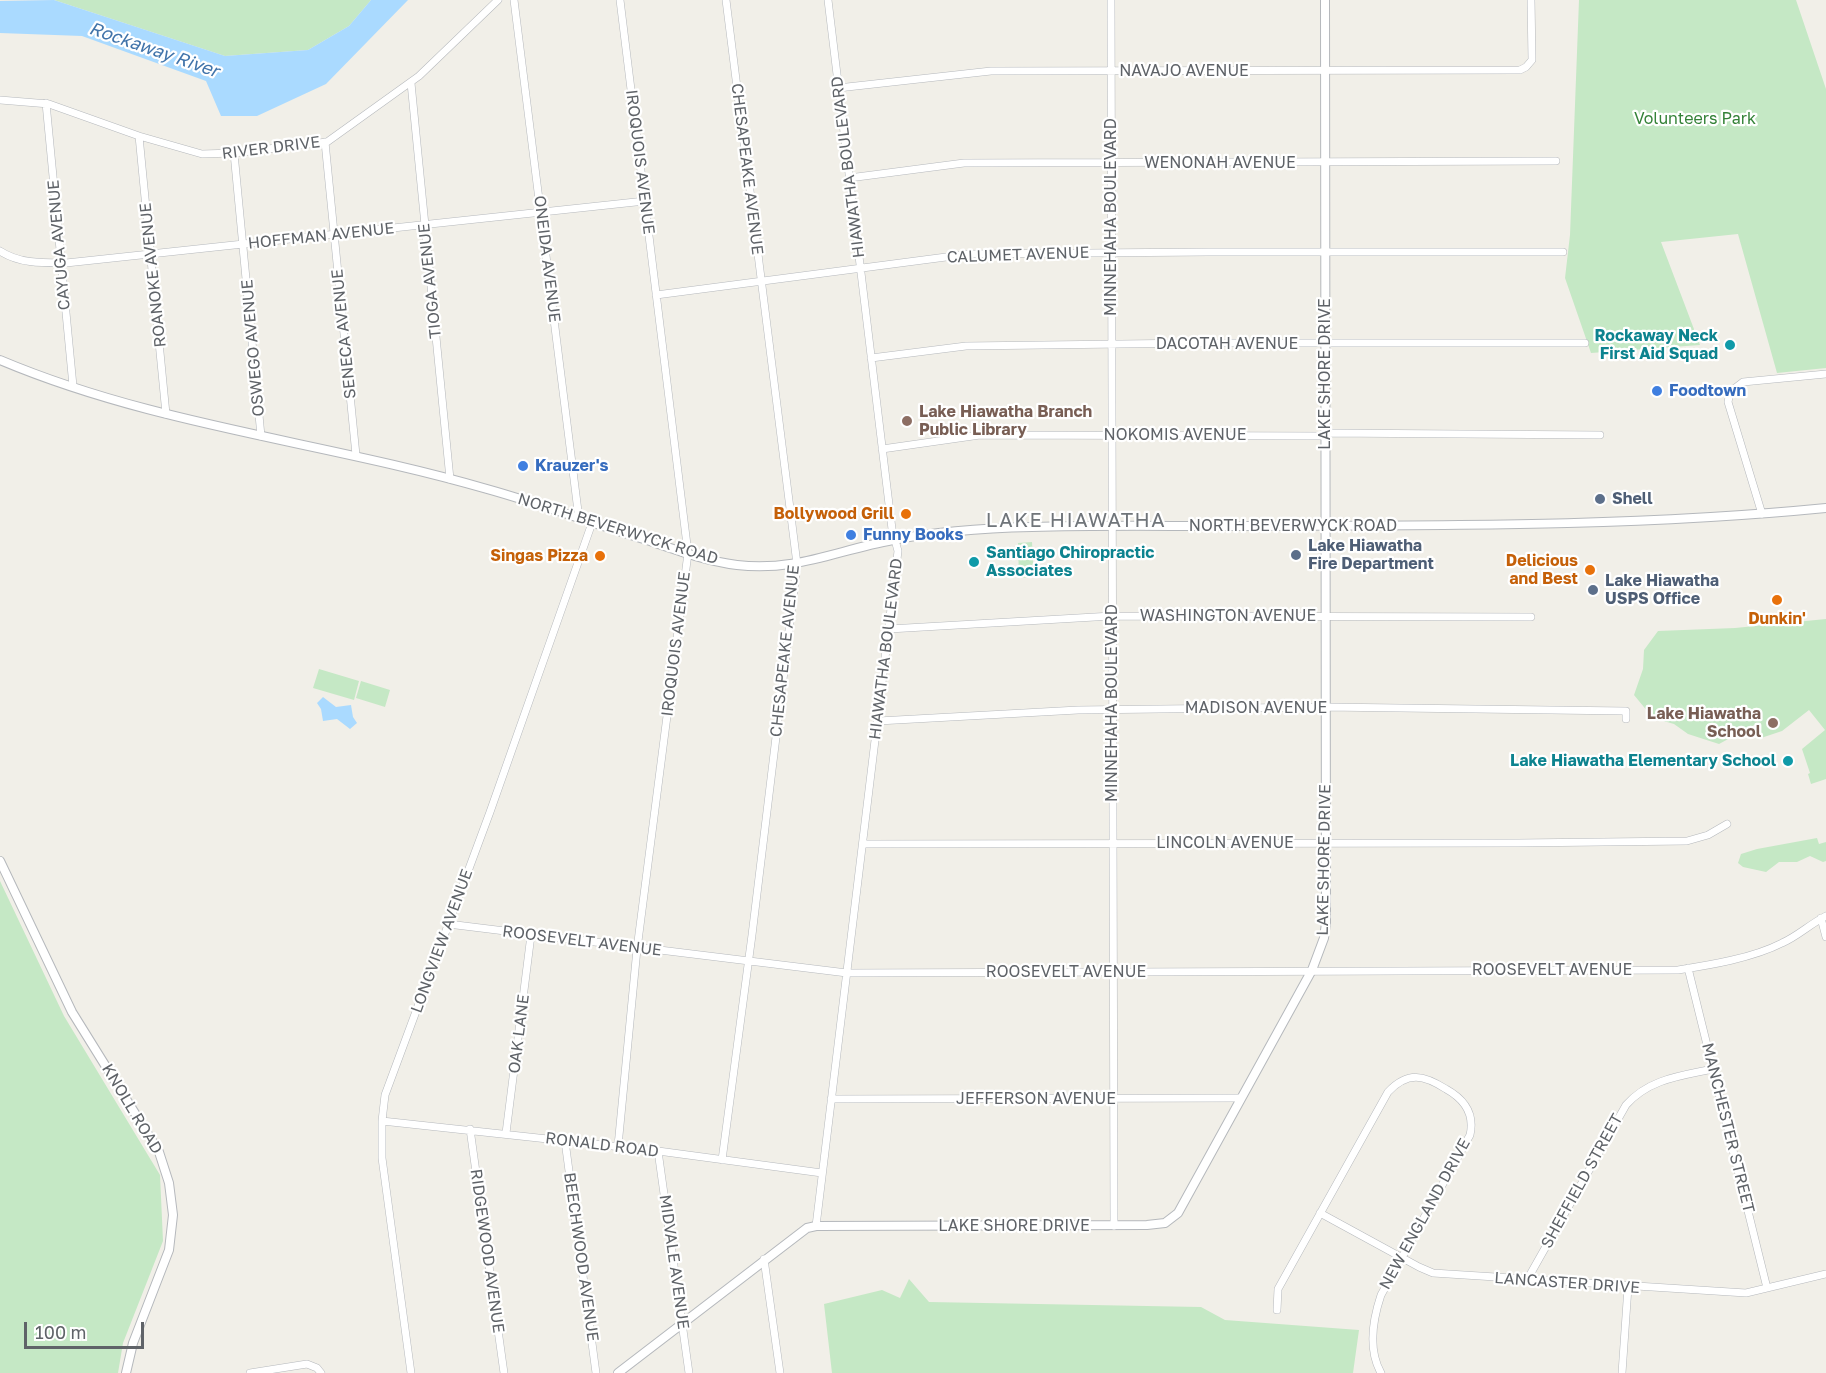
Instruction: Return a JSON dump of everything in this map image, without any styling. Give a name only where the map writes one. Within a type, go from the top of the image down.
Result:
[{"type":"street","name":"RIVER DRIVE","points":[[0,100],[46,103],[139,136],[202,154],[234,153],[325,142],[411,82],[498,0]]},
{"type":"street","name":"ONEIDA AVENUE","points":[[514,0],[579,519]]},
{"type":"street","name":"IROQUOIS AVENUE","points":[[618,1146],[637,949],[688,553],[620,0]]},
{"type":"street","name":"CHESAPEAKE AVENUE","points":[[722,1160],[749,961],[797,564],[726,0]]},
{"type":"street","name":"HIAWATHA BOULEVARD","points":[[816,1226],[898,550],[894,539],[870,358],[828,0]]},
{"type":"street","name":"MINNEHAHA BOULEVARD","points":[[1111,0],[1114,1226]]},
{"type":"street","name":"LAKE SHORE DRIVE","points":[[618,1373],[800,1231],[816,1226],[1114,1226],[1165,1223],[1174,1218],[1312,970],[1324,938],[1326,923],[1327,843],[1324,0]]},
{"type":"street","name":"NAVAJO AVENUE","points":[[838,88],[991,71],[1520,70],[1529,64],[1533,54],[1531,0]]},
{"type":"street","name":"TIOGA AVENUE","points":[[411,82],[450,479]]},
{"type":"street","name":"CAYUGA AVENUE","points":[[46,103],[73,386]]},
{"type":"street","name":"ROANOKE AVENUE","points":[[139,136],[166,414]]},
{"type":"street","name":"SENECA AVENUE","points":[[325,142],[356,455]]},
{"type":"street","name":"OSWEGO AVENUE","points":[[234,153],[261,436]]},
{"type":"street","name":"WENONAH AVENUE","points":[[849,178],[964,164],[1556,161]]},
{"type":"street","name":"HOFFMAN AVENUE","points":[[0,252],[25,261],[44,264],[61,263],[645,201]]},
{"type":"street","name":"CALUMET AVENUE","points":[[656,295],[969,254],[1563,252]]},
{"type":"street","name":"DACOTAH AVENUE","points":[[870,358],[966,346],[1585,343]]},
{"type":"street","name":"NORTH BEVERWYCK ROAD","points":[[0,360],[137,408],[295,444],[356,455],[489,489],[688,553],[736,565],[771,567],[797,564],[894,539],[972,530],[1111,526],[1550,524],[1762,514],[1826,508]]},
{"type":"street","points":[[1762,514],[1728,402],[1730,392],[1743,382],[1826,374]]},
{"type":"street","name":"NOKOMIS AVENUE","points":[[882,449],[980,435],[1600,435]]},
{"type":"street","name":"LONGVIEW AVENUE","points":[[411,1373],[382,1158],[385,1095],[490,812],[592,523]]},
{"type":"street","name":"WASHINGTON AVENUE","points":[[889,629],[1112,616],[1531,618]]},
{"type":"street","name":"MADISON AVENUE","points":[[878,721],[1112,709],[1325,707],[1626,711],[1626,720]]},
{"type":"street","name":"LINCOLN AVENUE","points":[[863,844],[1687,841],[1708,835],[1727,824]]},
{"type":"street","name":"KNOLL ROAD","points":[[0,861],[72,1012],[159,1152],[169,1183],[173,1215],[169,1250],[133,1343],[126,1373]]},
{"type":"street","points":[[1824,917],[1826,937]]},
{"type":"street","name":"ROOSEVELT AVENUE","points":[[448,924],[846,973],[1113,972],[1688,968],[1766,950],[1798,935],[1824,917]]},
{"type":"street","name":"OAK LANE","points":[[506,1133],[531,935]]},
{"type":"street","name":"MANCHESTER STREET","points":[[1688,968],[1767,1288]]},
{"type":"street","name":"SHEFFIELD STREET","points":[[1527,1280],[1626,1105],[1633,1097],[1651,1084],[1713,1068]]},
{"type":"street","name":"NEW ENGLAND DRIVE","points":[[1276,1310],[1278,1289],[1388,1092],[1400,1082],[1421,1077],[1433,1080],[1458,1095],[1465,1103],[1471,1119],[1471,1131],[1381,1295],[1374,1321],[1375,1357],[1381,1373]]},
{"type":"street","name":"JEFFERSON AVENUE","points":[[831,1099],[1241,1098]]},
{"type":"street","name":"RONALD ROAD","points":[[382,1121],[618,1146],[822,1173]]},
{"type":"street","name":"RIDGEWOOD AVENUE","points":[[470,1129],[504,1373]]},
{"type":"street","name":"BEECHWOOD AVENUE","points":[[565,1141],[596,1373]]},
{"type":"street","name":"MIDVALE AVENUE","points":[[658,1151],[689,1373]]},
{"type":"street","name":"LANCASTER DRIVE","points":[[1320,1213],[1433,1273],[1746,1293],[1826,1274]]},
{"type":"street","points":[[764,1259],[780,1373]]},
{"type":"street","points":[[1622,1373],[1628,1287]]},
{"type":"street","points":[[249,1373],[307,1364],[317,1368],[321,1373]]},
{"type":"green space","points":[[54,0],[371,0],[349,26],[308,50],[225,56]]},
{"type":"green space","name":"Volunteers Park","points":[[1579,0],[1796,0],[1826,89],[1826,368],[1777,373],[1738,234],[1661,242],[1700,345],[1591,353],[1565,278],[1570,235]]},
{"type":"green space","points":[[1032,542],[1034,577],[1019,578],[1018,543]]},
{"type":"green space","points":[[1826,619],[1826,779],[1811,784],[1808,774],[1810,773],[1802,749],[1825,730],[1809,710],[1782,731],[1761,738],[1756,724],[1719,744],[1688,734],[1674,724],[1653,718],[1634,695],[1643,669],[1644,650],[1658,631],[1735,628]]},
{"type":"green space","points":[[319,669],[359,681],[354,700],[313,688]]},
{"type":"green space","points":[[361,681],[390,690],[385,707],[356,698]]},
{"type":"green space","points":[[1817,838],[1819,844],[1826,842],[1826,861],[1823,862],[1810,856],[1797,862],[1779,862],[1766,872],[1743,867],[1738,863],[1741,854]]},
{"type":"green space","points":[[0,881],[64,1016],[160,1175],[163,1241],[123,1343],[118,1373],[0,1373]]},
{"type":"green space","points":[[909,1279],[929,1302],[1201,1307],[1225,1320],[1359,1330],[1353,1373],[832,1373],[824,1304],[882,1290],[900,1298]]},
{"type":"water","name":"Rockaway River","points":[[54,0],[225,56],[308,50],[349,26],[371,0],[408,0],[326,84],[257,116],[221,116],[206,81],[82,36],[0,33],[0,1]]},
{"type":"water","points":[[323,697],[336,707],[351,705],[353,717],[357,723],[350,729],[337,719],[323,721],[321,709],[317,703]]},
{"type":"place","name":"Rockaway Neck First Aid Squad","points":[[1730,345]]},
{"type":"place","name":"Foodtown","points":[[1657,391]]},
{"type":"place","name":"Lake Hiawatha Branch Public Library","points":[[907,421]]},
{"type":"place","name":"Krauzer's","points":[[523,466]]},
{"type":"place","name":"Shell","points":[[1600,499]]},
{"type":"place","name":"Bollywood Grill","points":[[906,514]]},
{"type":"place","name":"Funny Books","points":[[851,535]]},
{"type":"place","name":"Lake Hiawatha Fire Department","points":[[1296,555]]},
{"type":"place","name":"Singas Pizza","points":[[600,556]]},
{"type":"place","name":"Santiago Chiropractic Associates","points":[[974,562]]},
{"type":"place","name":"Delicious and Best","points":[[1590,570]]},
{"type":"place","name":"Lake Hiawatha USPS Office","points":[[1593,590]]},
{"type":"place","name":"Dunkin'","points":[[1777,600]]},
{"type":"place","name":"Lake Hiawatha School","points":[[1773,723]]},
{"type":"place","name":"Lake Hiawatha Elementary School","points":[[1788,761]]},
{"type":"district","name":"LAKE HIAWATHA","points":[[1076,521]]}]
